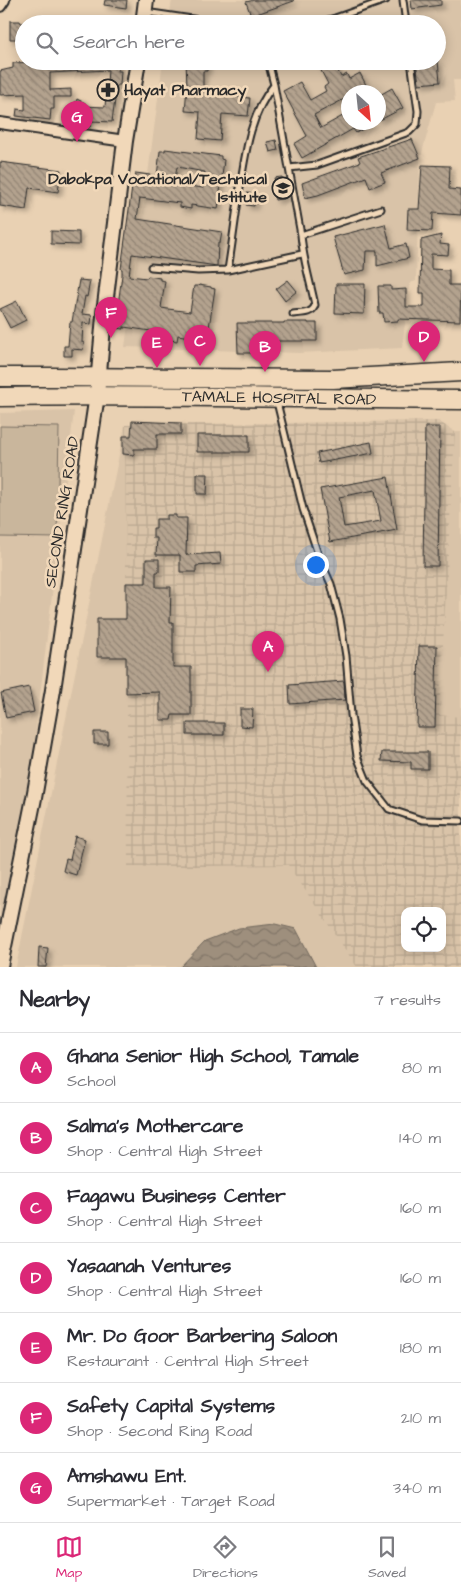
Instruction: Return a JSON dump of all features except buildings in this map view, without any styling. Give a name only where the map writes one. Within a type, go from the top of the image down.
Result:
[{"type":"highway","points":[[0,396],[98,387],[333,379],[461,372]]},
{"type":"highway","points":[[0,378],[53,377],[98,387]]},
{"type":"highway","name":"TAMALE HOSPITAL ROAD","points":[[98,387],[277,399],[461,400]]},
{"type":"street","points":[[0,6],[4,0]]},
{"type":"street","name":"SECOND RING ROAD","points":[[0,966],[34,798],[51,700],[98,387],[105,305],[125,141],[137,70]]},
{"type":"street","points":[[0,124],[125,141]]},
{"type":"lane","points":[[344,15],[386,0]]},
{"type":"lane","points":[[403,0],[405,15]]},
{"type":"lane","points":[[145,12],[165,15]]},
{"type":"lane","points":[[270,70],[301,235],[302,254],[314,305],[314,309],[311,312],[293,314]]},
{"type":"lane","points":[[289,168],[317,165],[408,132],[417,124],[418,111],[412,70]]},
{"type":"lane","points":[[228,270],[246,150],[255,119],[266,95],[274,85]]},
{"type":"lane","points":[[301,235],[381,209]]},
{"type":"lane","points":[[151,267],[198,271],[228,270],[302,254]]},
{"type":"lane","points":[[277,399],[303,509],[340,618],[357,756],[367,781],[389,809],[422,820],[461,821]]},
{"type":"shaded area","name":"Dabokpa Vocational/Technical Istitute","points":[[172,0],[461,0],[461,80],[453,80],[455,101],[436,102],[420,160],[416,281],[410,283],[402,348],[299,353],[125,347],[162,70],[446,70],[446,15],[170,15]]},
{"type":"shaded area","points":[[74,411],[30,779],[0,936],[0,413]]},
{"type":"shaded area","points":[[438,421],[455,432],[461,432],[461,967],[16,967],[125,425]]},
{"type":"shaded area","points":[[438,421],[455,432],[439,715],[461,717],[461,967],[357,967],[288,865],[128,867],[125,425]]},
{"type":"shaded area","points":[[0,426],[59,427],[57,538],[0,537]]},
{"type":"water","points":[[275,924],[296,929],[316,967],[180,967],[205,941],[239,928]]},
{"type":"place","name":"Hayat Pharmacy","points":[[108,90]]},
{"type":"place","name":"Amshawu Ent.","points":[[77,142]]},
{"type":"place","name":"Dabokpa Vocational/Technical Istitute","points":[[283,188]]},
{"type":"place","name":"Safety Capital Systems","points":[[111,338]]},
{"type":"place","name":"Yasaanah Ventures","points":[[424,362]]},
{"type":"place","name":"Fagawu Business Center","points":[[200,366]]},
{"type":"place","name":"Mr. Do Goor Barbering Saloon","points":[[157,368]]},
{"type":"place","name":"Salma's Mothercare","points":[[265,372]]},
{"type":"place","name":"Ghana Senior High School, Tamale","points":[[268,672]]}]
